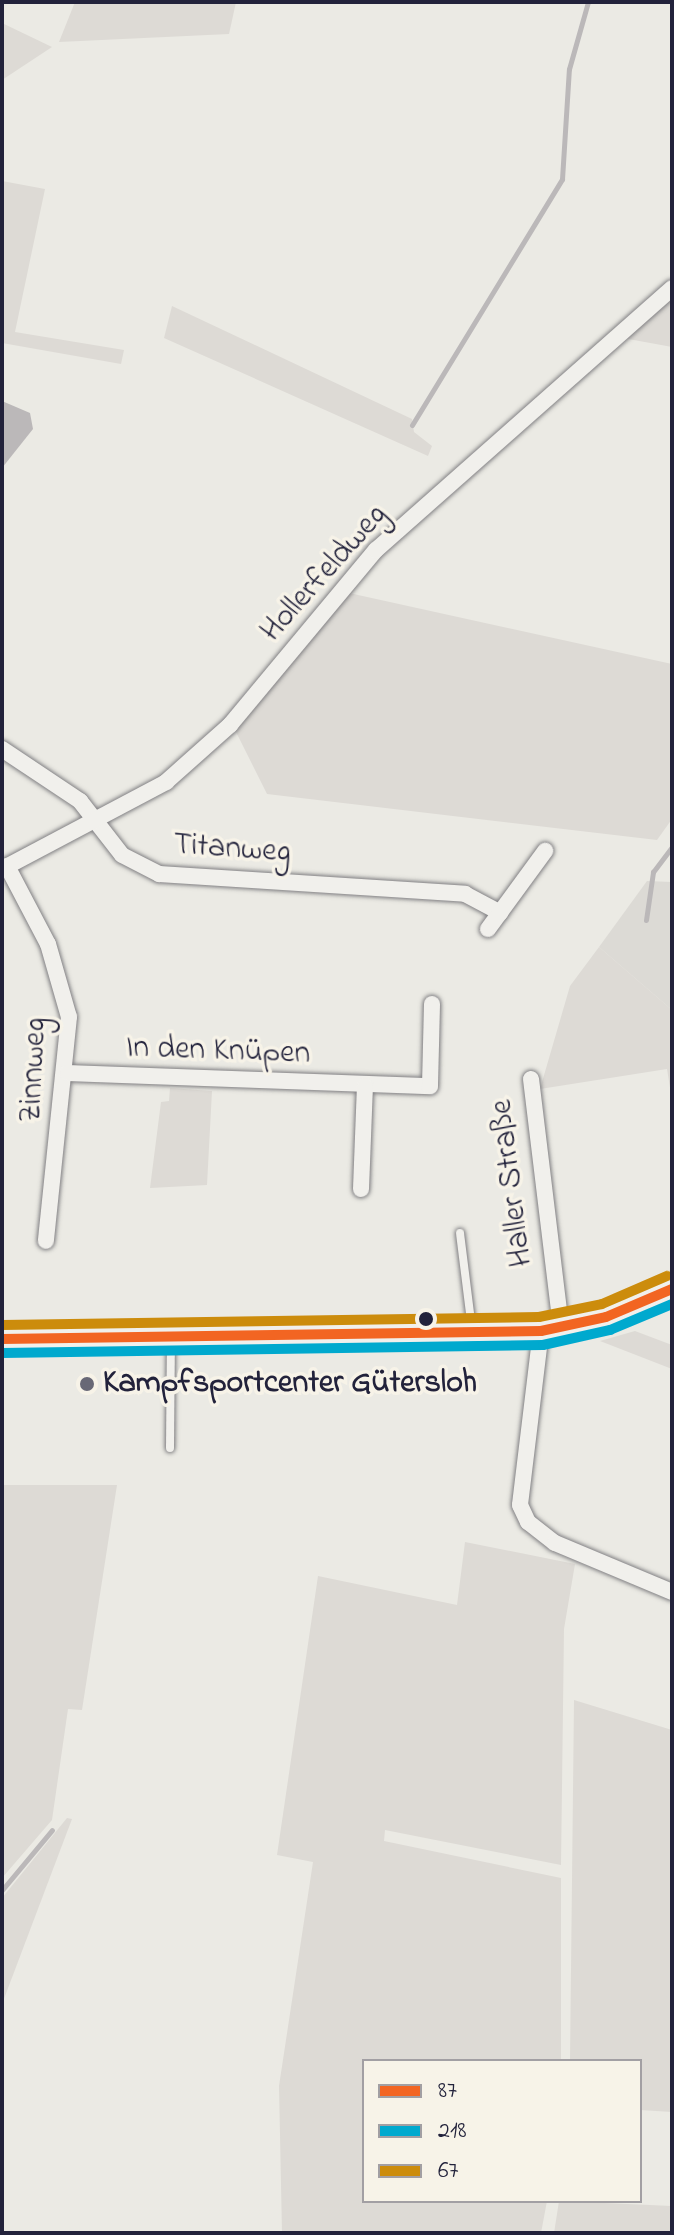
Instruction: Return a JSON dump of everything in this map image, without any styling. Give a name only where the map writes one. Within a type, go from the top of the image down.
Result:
[{"type":"street","name":"Hollerfeldweg","points":[[5,868],[166,782],[230,725],[376,550],[672,288]]},
{"type":"street","name":"Titanweg","points":[[2,749],[80,801],[122,855],[159,874],[465,894],[500,913]]},
{"type":"street","points":[[488,929],[545,851]]},
{"type":"street","name":"Zinnweg","points":[[5,868],[60,975],[68,1073],[46,1241]]},
{"type":"street","name":"In den Knüpen","points":[[68,1073],[430,1086],[432,1004]]},
{"type":"street","name":"Haller Straße","points":[[531,1079],[551,1329],[520,1505],[528,1522],[555,1543],[672,1592]]},
{"type":"street","points":[[361,1189],[365,1086]]},
{"type":"street","points":[[2,1339],[472,1334],[551,1329],[672,1289]]},
{"type":"lane","points":[[460,1233],[472,1334]]},
{"type":"lane","points":[[170,1448],[171,1337]]},
{"type":"shaded area","points":[[75,2],[236,2],[229,34],[59,42]]},
{"type":"shaded area","points":[[2,23],[52,47],[2,80]]},
{"type":"shaded area","points":[[2,181],[45,189],[15,332],[124,350],[121,364],[2,343]]},
{"type":"shaded area","points":[[672,296],[672,347],[623,338]]},
{"type":"shaded area","points":[[172,306],[412,419],[414,432],[432,446],[428,456],[164,338]]},
{"type":"shaded area","points":[[2,401],[30,413],[33,429],[2,468]]},
{"type":"shaded area","points":[[349,593],[672,664],[672,819],[657,840],[267,794],[235,730]]},
{"type":"shaded area","points":[[647,881],[672,882],[672,1010],[599,947]]},
{"type":"shaded area","points":[[599,947],[672,1010],[672,1100],[667,1069],[540,1089],[570,986]]},
{"type":"shaded area","points":[[170,1088],[212,1091],[207,1185],[150,1188],[161,1102],[169,1101]]},
{"type":"shaded area","points":[[635,1331],[672,1345],[672,1369],[600,1341]]},
{"type":"shaded area","points":[[2,1485],[117,1485],[82,1710],[68,1709],[52,1820],[2,1878]]},
{"type":"shaded area","points":[[465,1542],[575,1564],[564,1629],[561,1865],[385,1830],[384,1841],[561,1878],[561,2059],[362,2059],[362,2203],[547,2203],[541,2233],[282,2233],[279,2086],[313,1862],[277,1855],[318,1576],[457,1605]]},
{"type":"shaded area","points":[[574,1700],[672,1730],[672,2112],[642,2110],[642,2059],[570,2059]]},
{"type":"shaded area","points":[[67,1818],[72,1819],[2,2004],[2,1898]]},
{"type":"shaded area","points":[[559,2203],[672,2206],[672,2233],[554,2233]]},
{"type":"waterway","points":[[412,425],[562,179],[569,69],[588,2]]},
{"type":"waterway","points":[[646,920],[653,872],[672,847]]},
{"type":"waterway","points":[[2,1890],[52,1830]]},
{"type":"transit line","name":"67","points":[[2,1325],[539,1317],[602,1304],[667,1276]]},
{"type":"transit line","name":"87","points":[[2,1339],[541,1331],[606,1317],[672,1289]]},
{"type":"transit line","name":"218","points":[[2,1353],[543,1345],[610,1330],[672,1304]]},
{"type":"place","name":"Kampfsportcenter Gütersloh","points":[[87,1384]]}]
